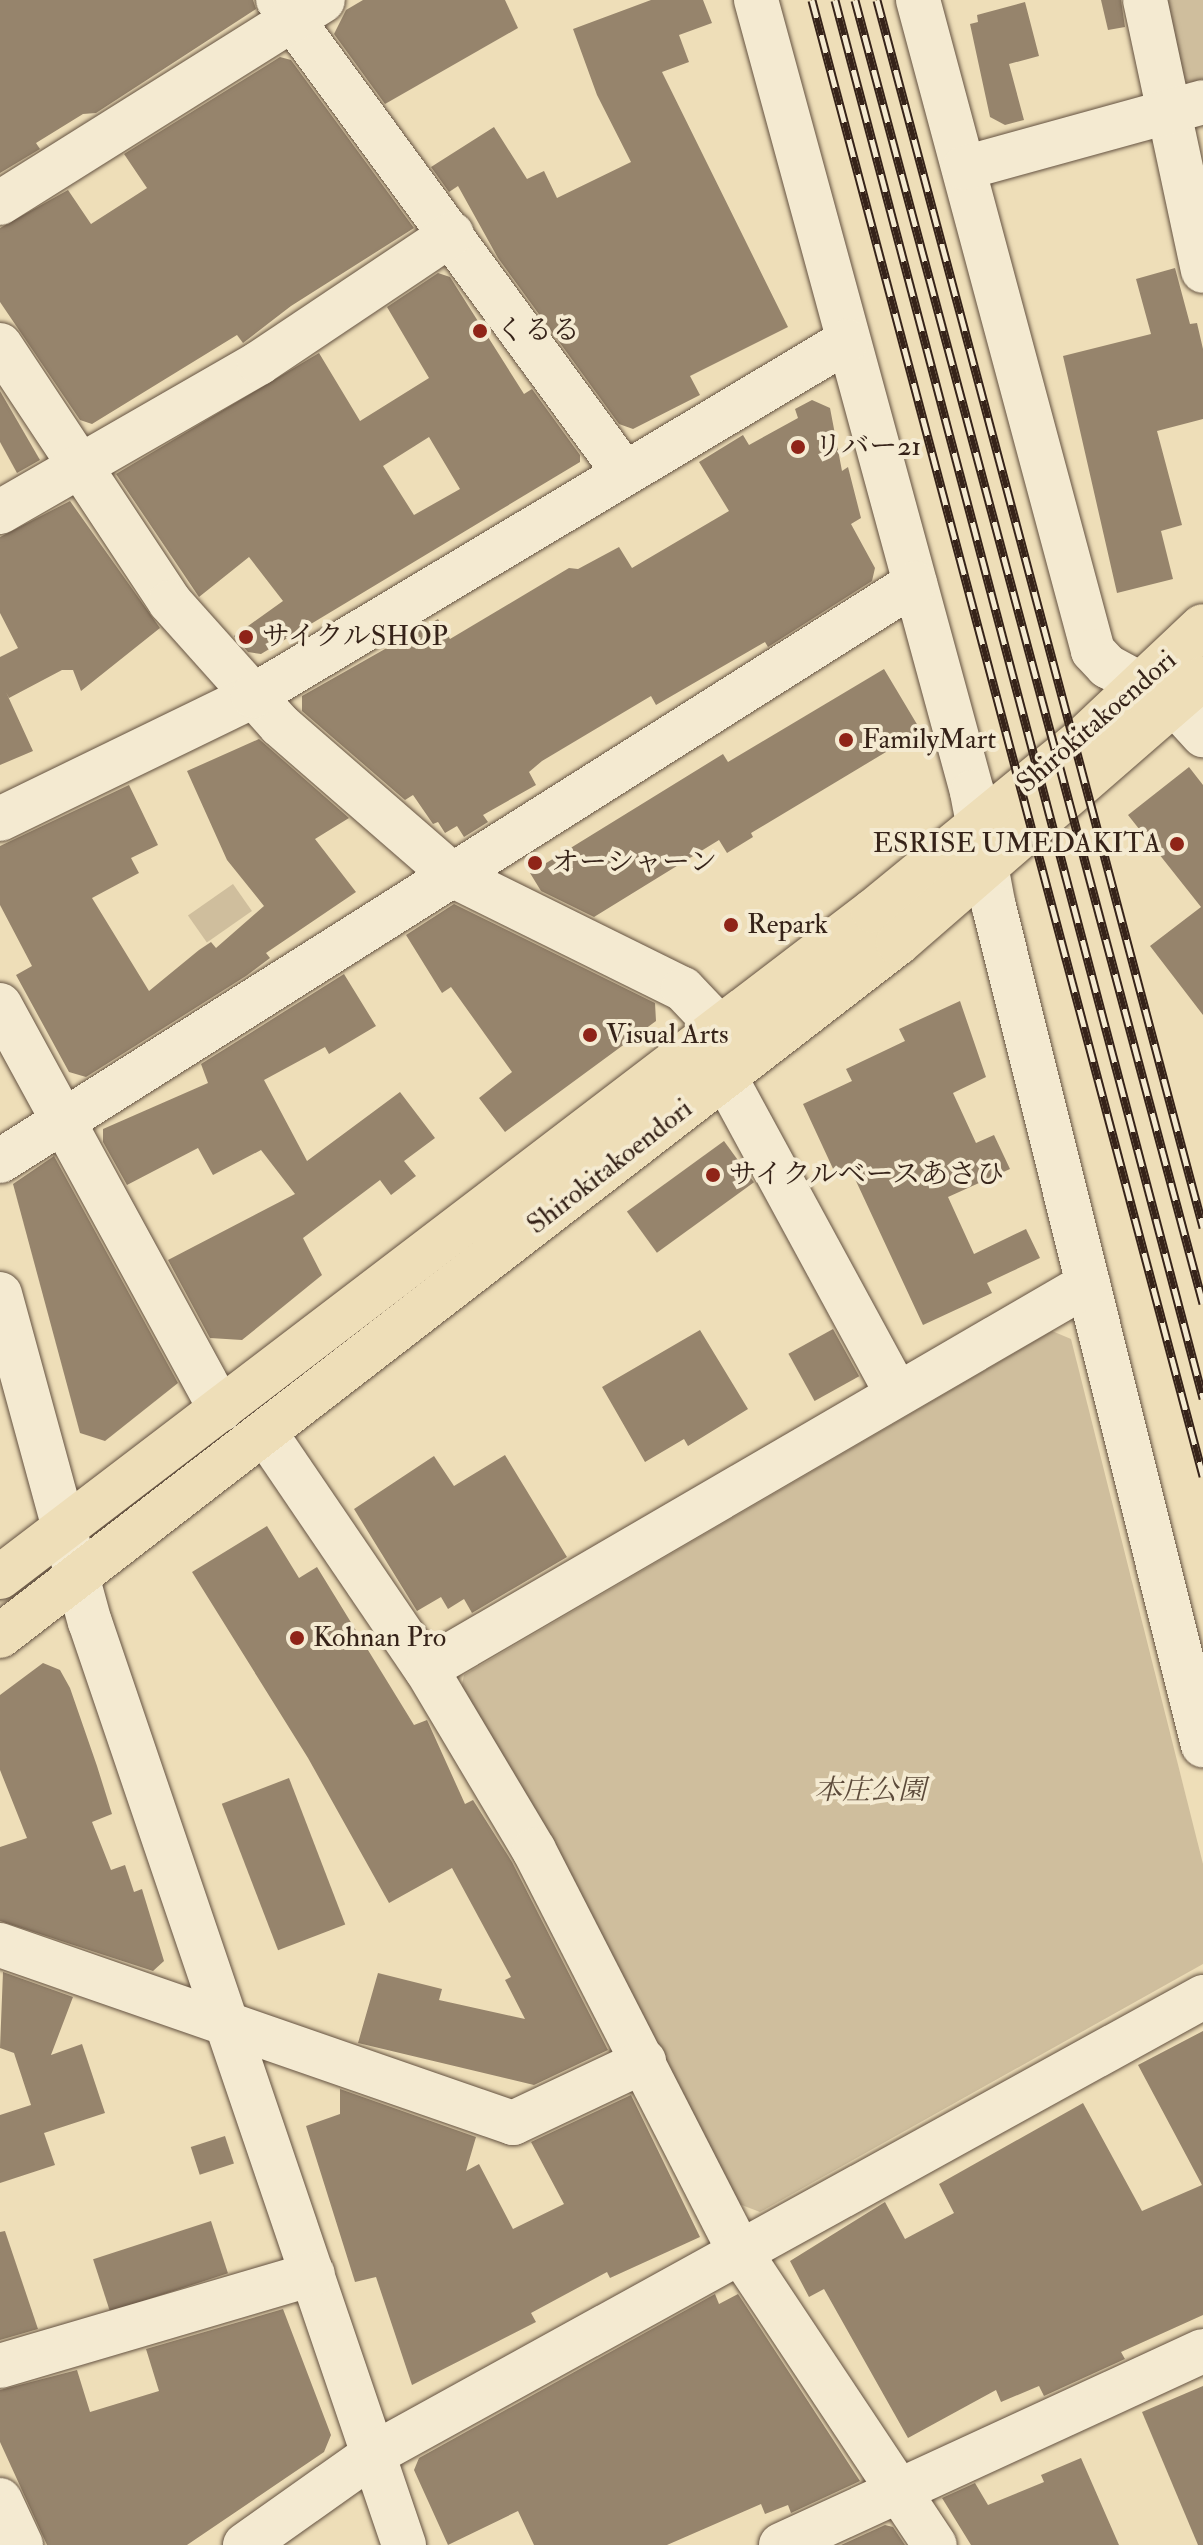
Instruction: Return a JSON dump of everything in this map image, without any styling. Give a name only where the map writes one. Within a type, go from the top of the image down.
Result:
[{"type":"main road","name":"Shirokitakoendori","points":[[0,1636],[266,1434],[725,1077],[986,869],[1174,688],[1203,626]]},
{"type":"main road","name":"Shirokitakoendori","points":[[0,1577],[720,1028],[979,822],[1174,688]]},
{"type":"street","points":[[756,0],[979,822],[986,869],[1203,1745]]},
{"type":"street","points":[[918,0],[1093,651],[1107,666],[1174,688],[1203,735]]},
{"type":"street","points":[[1145,0],[1186,107],[1203,271]]},
{"type":"street","points":[[0,203],[297,6],[452,234],[623,471]]},
{"type":"street","points":[[964,168],[1186,107]]},
{"type":"street","points":[[0,512],[259,363],[452,234]]},
{"type":"street","points":[[0,819],[253,696],[623,471],[847,341]]},
{"type":"street","points":[[0,345],[77,467],[170,602],[253,696],[454,876],[683,989],[720,1028]]},
{"type":"street","points":[[0,1161],[915,583]]},
{"type":"street","points":[[0,1005],[221,1410]]},
{"type":"street","points":[[725,1077],[897,1394]]},
{"type":"street","points":[[426,1669],[1088,1284]]},
{"type":"street","points":[[0,1294],[90,1622],[230,2023],[404,2545]]},
{"type":"street","points":[[266,1434],[426,1669],[534,1850],[740,2252],[935,2545]]},
{"type":"street","points":[[0,1945],[513,2123],[644,2061]]},
{"type":"street","points":[[245,2545],[372,2455],[1203,1997]]},
{"type":"street","points":[[0,2366],[313,2274]]},
{"type":"street","points":[[781,2545],[1203,2351]]},
{"type":"street","points":[[0,2500],[21,2545]]},
{"type":"green space","points":[[1155,0],[1203,0],[1203,82],[1195,84],[1170,73]]},
{"type":"green space","points":[[233,884],[252,911],[207,943],[188,916]]},
{"type":"green space","name":"本庄公園","points":[[1052,1331],[1071,1339],[1203,1864],[1203,1964],[760,2212],[739,2204],[460,1694],[464,1675]]},
{"type":"building","points":[[0,0],[253,0],[256,9],[96,113],[83,114],[36,143],[40,149],[0,173]]},
{"type":"building","points":[[363,0],[505,0],[518,28],[385,104],[334,34],[346,10]]},
{"type":"building","points":[[651,0],[703,0],[712,23],[679,35],[689,62],[662,72],[788,327],[690,376],[700,395],[633,429],[619,424],[498,258],[458,186],[449,192],[431,167],[494,127],[527,179],[544,171],[557,198],[631,162],[597,95],[573,29]]},
{"type":"building","points":[[1101,0],[1121,0],[1125,27],[1108,30]]},
{"type":"building","points":[[1025,2],[1039,56],[1009,64],[1024,120],[1005,125],[990,117],[970,24],[978,22],[977,15]]},
{"type":"building","points":[[280,57],[291,60],[414,228],[291,306],[243,343],[237,335],[92,424],[80,420],[0,302],[0,228],[68,190],[91,224],[147,188],[124,154]]},
{"type":"building","points":[[1175,268],[1190,324],[1197,323],[1203,349],[1203,419],[1157,431],[1182,525],[1161,531],[1173,579],[1117,593],[1063,356],[1151,334],[1136,279]]},
{"type":"building","points":[[438,273],[450,277],[524,394],[532,389],[580,455],[580,462],[261,654],[248,652],[234,636],[283,601],[249,557],[199,597],[116,474],[319,353],[360,421],[429,378],[387,307]],"holes":[[[429,437],[460,489],[414,515],[383,466]]]},
{"type":"building","points":[[0,391],[40,460],[17,473],[0,442]]},
{"type":"building","points":[[812,400],[830,408],[842,471],[848,467],[861,518],[851,524],[875,568],[872,581],[768,647],[765,642],[656,705],[651,696],[542,761],[529,772],[536,785],[483,815],[488,822],[464,837],[457,826],[445,833],[438,822],[433,824],[413,795],[405,800],[302,711],[302,696],[438,619],[450,639],[569,568],[578,569],[619,547],[632,568],[729,511],[699,462],[743,435],[749,445],[798,418],[795,409]]},
{"type":"building","points":[[70,501],[160,628],[81,691],[73,670],[62,670],[9,698],[6,692],[33,751],[0,765],[0,657],[18,648],[0,613],[0,537]]},
{"type":"building","points":[[884,669],[921,731],[751,833],[753,837],[727,853],[719,840],[594,917],[541,891],[530,873],[723,754],[728,762]]},
{"type":"building","points":[[259,739],[349,818],[315,839],[356,892],[266,953],[270,958],[246,976],[86,1077],[69,1072],[16,975],[32,966],[0,905],[0,846],[129,785],[158,845],[131,858],[139,873],[92,898],[149,991],[211,942],[216,948],[264,906],[227,860],[187,771]]},
{"type":"building","name":"ESRISE UMEDAKITA","points":[[1189,767],[1203,785],[1203,1015],[1150,946],[1201,907],[1128,815]]},
{"type":"building","points":[[454,904],[655,1003],[656,1021],[505,1132],[479,1098],[512,1072],[451,987],[442,993],[406,935]]},
{"type":"building","points":[[344,974],[376,1026],[329,1054],[325,1047],[264,1080],[307,1161],[400,1092],[435,1138],[404,1161],[416,1176],[391,1195],[380,1180],[303,1238],[322,1275],[242,1340],[210,1338],[168,1260],[295,1194],[261,1150],[213,1175],[198,1148],[127,1185],[103,1142],[103,1129],[208,1083],[201,1064]]},
{"type":"building","points":[[960,1001],[986,1077],[953,1093],[976,1143],[994,1135],[1010,1169],[948,1197],[974,1254],[1026,1229],[1040,1258],[987,1283],[992,1293],[923,1325],[849,1166],[835,1173],[803,1104],[852,1081],[846,1069],[905,1041],[899,1029]]},
{"type":"building","points":[[724,1141],[754,1182],[657,1253],[627,1212]]},
{"type":"building","points":[[54,1156],[178,1383],[105,1441],[80,1433],[13,1184]]},
{"type":"building","points":[[833,1329],[859,1376],[815,1401],[788,1354]]},
{"type":"building","points":[[700,1330],[748,1409],[688,1446],[684,1439],[645,1462],[602,1387]]},
{"type":"building","points":[[505,1455],[567,1557],[472,1613],[464,1599],[448,1609],[441,1597],[417,1611],[354,1509],[434,1456],[454,1486]]},
{"type":"building","points":[[267,1526],[299,1578],[317,1567],[414,1725],[427,1720],[465,1804],[473,1800],[512,1862],[608,2050],[534,2085],[358,2043],[378,1973],[442,1989],[439,2000],[525,2019],[505,1980],[511,1977],[452,1868],[389,1903],[308,1758],[192,1572]]},
{"type":"building","points":[[43,1663],[60,1670],[70,1688],[97,1766],[112,1814],[92,1822],[111,1870],[125,1865],[134,1892],[142,1889],[164,1961],[153,1971],[0,1921],[0,1847],[27,1838],[0,1770],[0,1695]]},
{"type":"building","points":[[289,1778],[345,1925],[278,1950],[222,1804]]},
{"type":"building","points":[[3,1972],[73,1997],[51,2055],[82,2044],[105,2113],[44,2133],[55,2165],[0,2183],[0,2115],[31,2105],[14,2053],[0,2048]]},
{"type":"building","points":[[1203,2031],[1203,2315],[1121,2352],[1125,2359],[1044,2396],[1039,2386],[1001,2402],[996,2390],[908,2438],[824,2289],[809,2297],[790,2261],[885,2202],[905,2239],[954,2213],[939,2184],[1083,2103],[1142,2211],[1202,2185],[1138,2065]]},
{"type":"building","points":[[340,2089],[476,2137],[466,2171],[479,2164],[513,2229],[564,2204],[531,2142],[631,2095],[700,2237],[610,2278],[607,2272],[531,2313],[536,2322],[412,2385],[376,2277],[355,2282],[306,2126],[340,2114]]},
{"type":"building","points":[[225,2136],[234,2164],[200,2175],[191,2147]]},
{"type":"building","points":[[211,2221],[228,2273],[110,2312],[93,2259]]},
{"type":"building","points":[[5,2231],[38,2329],[0,2340],[0,2232]]},
{"type":"building","points":[[715,2294],[719,2304],[738,2294],[860,2481],[791,2513],[788,2505],[765,2514],[761,2504],[667,2545],[534,2545],[518,2511],[448,2545],[414,2470],[419,2458]]},
{"type":"building","points":[[283,2309],[331,2435],[324,2452],[187,2545],[47,2545],[0,2442],[0,2390],[77,2370],[90,2412],[159,2391],[146,2349]]},
{"type":"building","points":[[1203,2386],[1203,2545],[1198,2545],[1142,2412]]},
{"type":"building","points":[[1081,2458],[1119,2545],[971,2545],[942,2498],[975,2483],[988,2505],[1044,2482],[1041,2475]]},
{"type":"building","points":[[885,2525],[893,2527],[905,2545],[841,2545]]},
{"type":"railway","points":[[812,0],[1203,1476]]},
{"type":"railway","points":[[835,0],[1203,1398]]},
{"type":"railway","points":[[855,0],[1203,1303]]},
{"type":"railway","points":[[877,0],[1203,1227]]},
{"type":"place","name":"くるる","points":[[480,331]]},
{"type":"place","name":"リバー21","points":[[798,447]]},
{"type":"place","name":"サイクルSHOP","points":[[246,637]]},
{"type":"place","name":"FamilyMart","points":[[846,740]]},
{"type":"place","name":"ESRISE UMEDAKITA","points":[[1177,844]]},
{"type":"place","name":"オーシャーン","points":[[535,863]]},
{"type":"place","name":"Repark","points":[[731,925]]},
{"type":"place","name":"Visual Arts","points":[[590,1035]]},
{"type":"place","name":"サイクルベースあさひ","points":[[713,1175]]},
{"type":"place","name":"Kohnan Pro","points":[[297,1638]]}]
